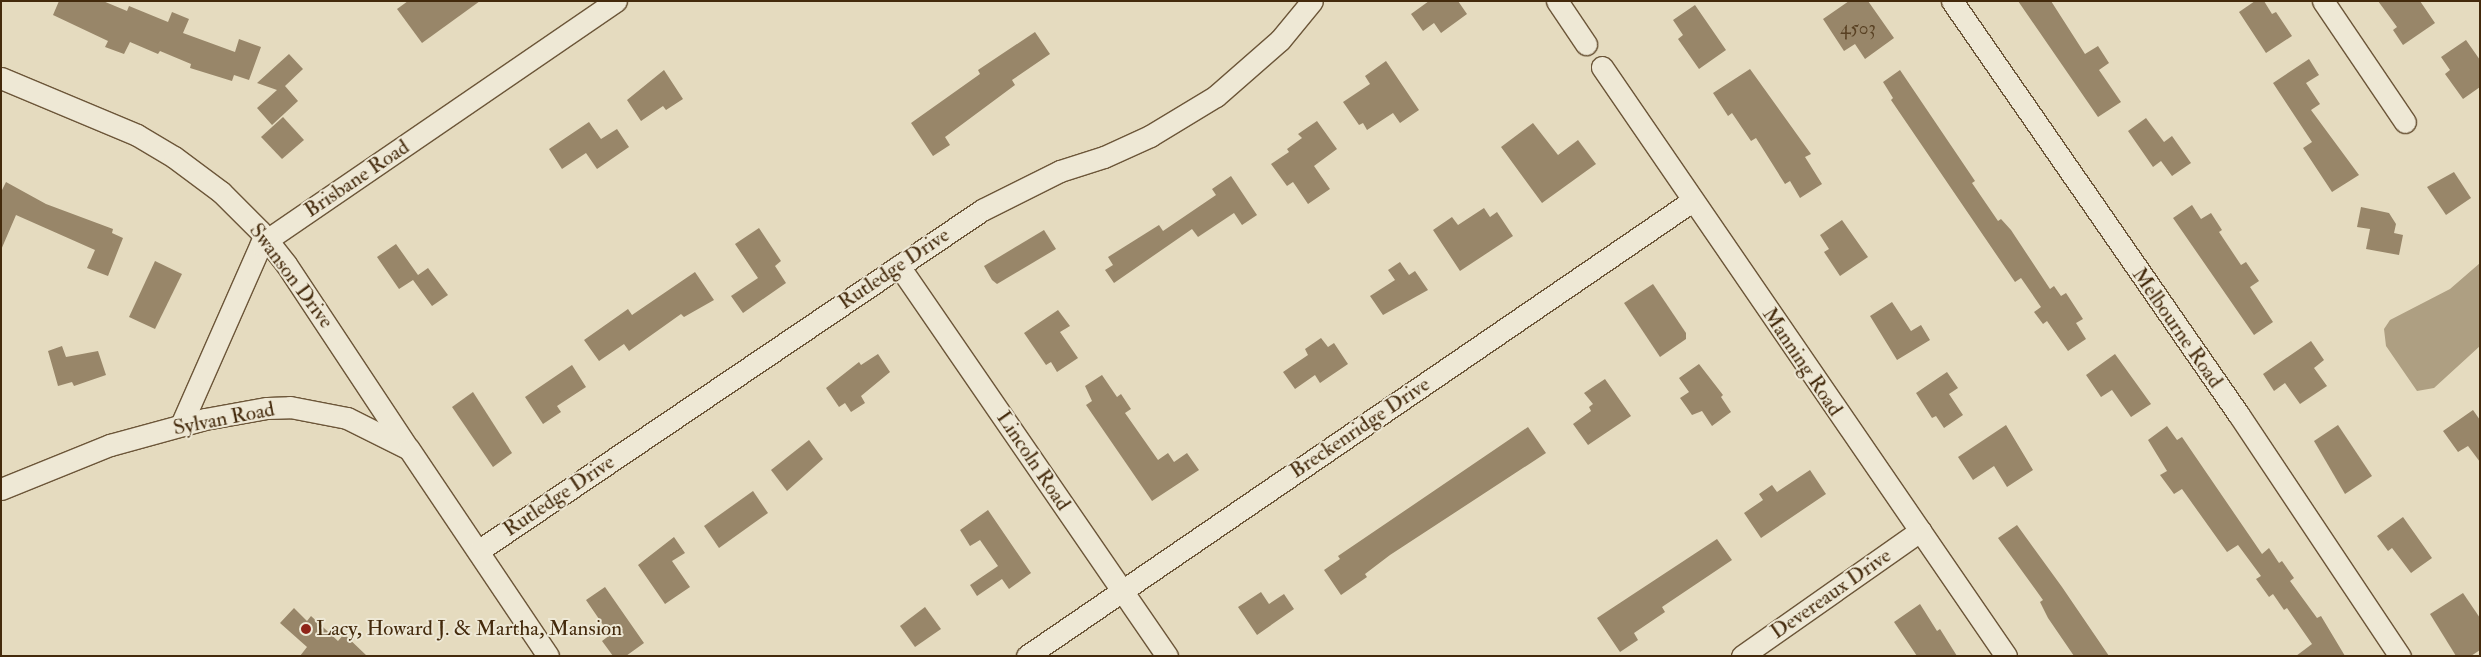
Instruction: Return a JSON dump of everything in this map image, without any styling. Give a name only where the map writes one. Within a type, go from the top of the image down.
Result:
[{"type":"street","name":"Brisbane Road","points":[[181,425],[259,249],[268,240],[616,1]]},
{"type":"street","name":"Rutledge Drive","points":[[478,551],[974,214],[1012,193],[1060,171],[1104,157],[1173,124],[1236,81],[1280,40],[1312,1]]},
{"type":"street","points":[[1557,1],[1586,44]]},
{"type":"street","name":"Melbourne Road","points":[[1952,1],[2239,415],[2400,656]]},
{"type":"street","points":[[2323,1],[2405,122]]},
{"type":"street","name":"Manning Road","points":[[1602,67],[1692,201],[2006,656]]},
{"type":"street","name":"Swanson Drive","points":[[1,78],[113,123],[164,150],[221,192],[268,240],[409,449]]},
{"type":"street","name":"Breckenridge Drive","points":[[1027,656],[1692,201]]},
{"type":"street","name":"Lincoln Road","points":[[899,266],[1167,656]]},
{"type":"street","name":"Sylvan Road","points":[[1,489],[110,445],[181,425],[267,408],[298,408],[347,418],[409,449],[548,656]]},
{"type":"street","name":"Devereaux Drive","points":[[1742,656],[1920,531]]},
{"type":"shaded area","points":[[2480,263],[2480,346],[2434,388],[2417,391],[2386,346],[2384,329],[2390,320],[2450,289]]},
{"type":"building","points":[[59,1],[103,1],[127,11],[129,6],[168,22],[172,12],[189,19],[183,33],[235,52],[239,39],[261,47],[249,80],[234,75],[232,81],[190,68],[191,64],[160,51],[158,54],[130,42],[124,54],[105,47],[108,41],[53,15]]},
{"type":"building","points":[[408,1],[480,1],[422,43],[397,9]]},
{"type":"building","points":[[1429,1],[1458,1],[1467,14],[1441,33],[1434,23],[1423,31],[1411,14]]},
{"type":"building","points":[[1849,1],[1868,1],[1894,38],[1865,59],[1855,44],[1844,51],[1823,19]]},
{"type":"building","points":[[2018,1],[2051,1],[2085,54],[2098,46],[2109,63],[2099,70],[2121,102],[2098,117]]},
{"type":"building","points":[[2255,1],[2264,1],[2272,14],[2276,12],[2292,36],[2266,53],[2239,12]]},
{"type":"building","points":[[2378,1],[2420,1],[2435,23],[2403,45],[2393,30],[2397,27]]},
{"type":"building","points":[[1695,5],[1726,50],[1699,69],[1678,39],[1683,35],[1673,20]]},
{"type":"building","points":[[1035,32],[1050,54],[1012,80],[1015,85],[945,137],[950,145],[933,156],[911,123],[980,74],[978,70]]},
{"type":"building","points":[[2466,40],[2480,60],[2480,87],[2463,99],[2445,74],[2450,70],[2441,57]]},
{"type":"building","points":[[289,54],[303,69],[285,86],[298,101],[272,125],[257,108],[277,90],[257,83]]},
{"type":"building","points":[[2309,59],[2319,75],[2306,83],[2320,104],[2311,110],[2359,175],[2332,192],[2303,148],[2312,142],[2273,83]]},
{"type":"building","points":[[1386,61],[1419,110],[1400,123],[1393,113],[1367,130],[1363,123],[1359,125],[1343,102],[1370,84],[1365,76]]},
{"type":"building","points":[[1750,69],[1811,154],[1805,157],[1822,184],[1800,198],[1790,181],[1785,184],[1756,138],[1751,141],[1732,113],[1728,116],[1713,93]]},
{"type":"building","points":[[664,70],[683,99],[666,110],[663,106],[641,121],[627,100]]},
{"type":"building","points":[[1900,70],[1975,181],[1972,183],[1998,221],[2001,219],[2011,230],[2050,289],[2054,286],[2061,296],[2066,293],[2083,319],[2076,323],[2086,339],[2068,351],[2047,321],[2043,324],[2034,312],[2041,307],[2021,278],[2015,282],[1891,100],[1893,98],[1883,82]]},
{"type":"building","points":[[283,117],[304,140],[282,159],[261,137]]},
{"type":"building","points":[[2146,118],[2164,142],[2172,136],[2191,163],[2172,176],[2161,161],[2153,167],[2128,131]]},
{"type":"building","points":[[1317,121],[1337,149],[1314,166],[1330,189],[1308,204],[1293,182],[1287,186],[1271,164],[1289,152],[1287,149],[1302,138],[1298,134]]},
{"type":"building","points":[[589,122],[601,139],[617,129],[629,147],[597,169],[586,153],[562,169],[549,149]]},
{"type":"building","points":[[1533,123],[1558,155],[1578,140],[1596,164],[1542,203],[1501,147]]},
{"type":"building","points":[[2454,172],[2471,198],[2446,215],[2427,187]]},
{"type":"building","points":[[1231,176],[1257,215],[1242,225],[1234,213],[1198,237],[1192,229],[1114,283],[1105,270],[1113,265],[1108,257],[1159,225],[1163,231],[1216,195],[1212,189]]},
{"type":"building","points":[[6,182],[46,204],[113,229],[112,233],[123,238],[108,276],[87,268],[95,250],[16,215],[1,250],[1,192]]},
{"type":"building","points":[[2192,205],[2201,219],[2211,213],[2222,230],[2219,232],[2241,265],[2246,262],[2259,281],[2250,287],[2273,322],[2254,335],[2173,218]]},
{"type":"building","points":[[2361,207],[2389,213],[2396,224],[2394,233],[2403,235],[2399,255],[2366,249],[2370,229],[2357,227]]},
{"type":"building","points":[[1484,208],[1490,217],[1497,212],[1513,236],[1460,271],[1433,230],[1452,217],[1458,225]]},
{"type":"building","points":[[1842,220],[1868,257],[1840,276],[1824,252],[1829,249],[1820,235]]},
{"type":"building","points":[[759,228],[781,261],[775,266],[786,283],[743,313],[731,296],[758,278],[735,244]]},
{"type":"building","points":[[1044,230],[1056,249],[997,284],[992,280],[984,266]]},
{"type":"building","points":[[396,244],[418,275],[428,268],[448,295],[432,306],[413,280],[399,289],[377,257]]},
{"type":"building","points":[[155,261],[182,274],[155,329],[129,317]]},
{"type":"building","points":[[1400,262],[1409,275],[1415,271],[1428,290],[1383,315],[1370,296],[1395,280],[1388,270]]},
{"type":"building","points":[[695,272],[714,300],[684,317],[681,314],[629,351],[624,344],[599,361],[584,340],[628,309],[632,315]]},
{"type":"building","points":[[1653,284],[1686,333],[1686,339],[1660,357],[1624,303]]},
{"type":"building","points":[[1892,302],[1911,331],[1921,325],[1930,340],[1897,360],[1870,316]]},
{"type":"building","points":[[1058,310],[1070,326],[1060,332],[1078,358],[1057,372],[1051,362],[1046,365],[1024,333]]},
{"type":"building","points":[[1321,338],[1328,347],[1334,343],[1348,364],[1320,383],[1315,375],[1295,389],[1283,372],[1308,355],[1305,349]]},
{"type":"building","points":[[2311,341],[2324,360],[2314,368],[2327,386],[2300,404],[2285,383],[2274,391],[2263,374]]},
{"type":"building","points":[[62,346],[66,357],[98,351],[106,375],[74,386],[72,382],[58,386],[48,351]]},
{"type":"building","points":[[878,354],[890,372],[861,396],[865,403],[851,412],[845,403],[839,407],[826,388],[859,362],[861,365]]},
{"type":"building","points":[[2115,354],[2151,404],[2131,417],[2112,390],[2101,397],[2086,375]]},
{"type":"building","points":[[1699,364],[1723,395],[1721,397],[1731,412],[1712,426],[1702,411],[1692,415],[1680,398],[1689,392],[1679,378]]},
{"type":"building","points":[[572,365],[586,387],[557,406],[561,412],[543,424],[525,397]]},
{"type":"building","points":[[1947,372],[1958,388],[1949,394],[1963,415],[1944,428],[1936,416],[1932,418],[1916,393]]},
{"type":"building","points":[[1102,375],[1117,397],[1121,394],[1131,409],[1125,413],[1158,460],[1168,453],[1174,462],[1187,453],[1199,470],[1152,501],[1086,405],[1092,401],[1085,386]]},
{"type":"building","points":[[1605,379],[1631,416],[1588,445],[1573,424],[1591,411],[1589,407],[1593,404],[1584,393]]},
{"type":"building","points":[[473,392],[512,453],[493,467],[452,407]]},
{"type":"building","points":[[2473,410],[2480,420],[2480,462],[2468,446],[2458,452],[2443,431]]},
{"type":"building","points":[[2006,425],[2033,470],[2007,487],[1994,466],[1973,480],[1958,457]]},
{"type":"building","points":[[2338,425],[2372,476],[2345,494],[2314,441]]},
{"type":"building","points":[[2167,426],[2177,440],[2182,437],[2262,554],[2269,548],[2279,563],[2282,561],[2294,578],[2290,581],[2317,618],[2321,616],[2345,656],[2296,656],[2312,644],[2287,608],[2284,610],[2273,594],[2269,597],[2256,579],[2261,576],[2238,545],[2227,552],[2182,489],[2174,494],[2160,475],[2167,471],[2148,440]]},
{"type":"building","points":[[1528,427],[1546,453],[1390,555],[1365,574],[1367,577],[1341,595],[1324,570],[1340,559],[1338,556]]},
{"type":"building","points":[[809,440],[823,459],[787,491],[771,470]]},
{"type":"building","points":[[1810,470],[1826,494],[1761,538],[1744,513],[1763,500],[1759,494],[1772,485],[1777,492]]},
{"type":"building","points":[[753,491],[768,513],[719,548],[704,526]]},
{"type":"building","points":[[988,510],[1031,573],[1009,589],[1002,579],[977,596],[970,585],[998,566],[980,540],[970,546],[960,530]]},
{"type":"building","points":[[2403,517],[2432,558],[2411,573],[2392,548],[2388,551],[2377,536]]},
{"type":"building","points":[[2017,525],[2109,656],[2074,656],[2048,618],[2040,602],[2043,600],[1998,538]]},
{"type":"building","points":[[674,537],[685,553],[672,561],[690,587],[665,604],[638,565]]},
{"type":"building","points":[[1717,539],[1732,560],[1662,607],[1665,612],[1634,633],[1638,640],[1620,652],[1597,618]]},
{"type":"building","points":[[605,587],[644,643],[626,656],[613,656],[602,641],[610,635],[586,600]]},
{"type":"building","points":[[1261,592],[1269,604],[1284,594],[1294,609],[1257,635],[1238,607]]},
{"type":"building","points":[[2463,593],[2480,618],[2480,650],[2471,656],[2456,656],[2430,614]]},
{"type":"building","points":[[1920,604],[1937,631],[1940,629],[1957,656],[1917,656],[1894,622]]},
{"type":"building","points":[[925,607],[941,629],[915,647],[900,626]]},
{"type":"building","name":"Lacy, Howard J. & Martha, Mansion","points":[[294,608],[307,621],[311,616],[338,641],[344,634],[367,656],[300,656],[307,647],[280,623]]},
{"type":"place","name":"Lacy, Howard J. & Martha, Mansion","points":[[306,629]]}]
